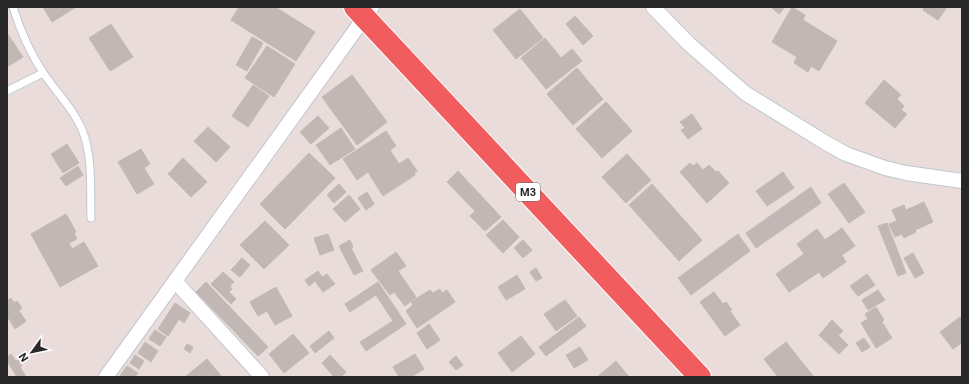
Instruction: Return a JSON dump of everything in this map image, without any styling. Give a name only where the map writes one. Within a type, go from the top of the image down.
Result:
[{"type":"highway","name":"M3","points":[[364,10],[700,377]]},
{"type":"street","points":[[653,7],[689,44],[745,93],[826,143],[846,154],[906,174],[962,181]]},
{"type":"street","points":[[106,377],[364,10]]},
{"type":"street","points":[[174,281],[262,377]]},
{"type":"lane","points":[[13,7],[27,45],[43,73],[71,111],[83,132],[89,156],[91,218]]},
{"type":"lane","points":[[7,91],[43,73]]},
{"type":"building","points":[[43,7],[76,7],[52,22]]},
{"type":"building","points":[[239,7],[275,7],[315,32],[296,61],[231,20]]},
{"type":"building","points":[[771,7],[785,7],[779,14]]},
{"type":"building","points":[[792,7],[805,15],[803,20],[837,41],[819,71],[811,66],[808,72],[794,63],[797,57],[772,42]]},
{"type":"building","points":[[924,7],[947,7],[938,20],[923,10]]},
{"type":"building","points":[[520,9],[543,38],[516,59],[493,30]]},
{"type":"building","points":[[575,16],[593,36],[583,45],[566,24]]},
{"type":"building","points":[[111,24],[133,57],[110,71],[89,38]]},
{"type":"building","points":[[7,33],[23,57],[7,67]]},
{"type":"building","points":[[252,37],[263,43],[247,71],[236,65]]},
{"type":"building","points":[[545,38],[561,58],[572,49],[582,61],[546,89],[521,58]]},
{"type":"building","points":[[267,46],[295,64],[274,97],[245,78]]},
{"type":"building","points":[[577,68],[603,99],[573,125],[547,94]]},
{"type":"building","points":[[352,75],[387,122],[357,145],[322,97]]},
{"type":"building","points":[[884,80],[901,95],[897,99],[904,106],[901,110],[907,114],[895,128],[865,103]]},
{"type":"building","points":[[253,85],[269,96],[248,127],[232,116]]},
{"type":"building","points":[[606,102],[632,131],[602,158],[576,129]]},
{"type":"building","points":[[692,114],[702,129],[688,139],[681,130],[685,128],[680,122]]},
{"type":"building","points":[[318,116],[329,128],[311,144],[300,132]]},
{"type":"building","points":[[208,127],[230,147],[216,162],[194,141]]},
{"type":"building","points":[[341,128],[355,149],[330,165],[316,145]]},
{"type":"building","points":[[386,131],[396,146],[390,150],[399,164],[408,158],[417,171],[414,173],[415,175],[383,196],[368,172],[357,180],[343,159]]},
{"type":"building","points":[[67,144],[79,163],[63,173],[51,154]]},
{"type":"building","points":[[141,149],[150,164],[144,168],[154,184],[137,194],[118,162]]},
{"type":"building","points":[[309,153],[335,178],[285,229],[260,204]]},
{"type":"building","points":[[627,154],[651,180],[626,203],[602,177]]},
{"type":"building","points":[[183,158],[207,182],[191,197],[168,174]]},
{"type":"building","points":[[690,163],[693,166],[697,163],[703,170],[709,165],[716,172],[718,171],[729,183],[707,203],[680,172]]},
{"type":"building","points":[[78,166],[83,175],[66,186],[60,178]]},
{"type":"building","points":[[458,171],[501,217],[485,231],[470,216],[475,211],[447,182]]},
{"type":"building","points":[[783,172],[794,188],[767,206],[756,191]]},
{"type":"building","points":[[844,183],[865,212],[849,223],[828,194]]},
{"type":"building","points":[[339,184],[346,192],[334,203],[327,195]]},
{"type":"building","points":[[652,184],[702,240],[679,261],[629,205]]},
{"type":"building","points":[[811,187],[821,203],[756,248],[746,233]]},
{"type":"building","points":[[367,192],[374,204],[366,210],[358,198]]},
{"type":"building","points":[[349,195],[360,209],[345,222],[333,209]]},
{"type":"building","points":[[924,202],[933,222],[915,230],[916,232],[904,238],[902,234],[895,237],[889,224],[897,221],[892,210],[904,205],[906,210]]},
{"type":"building","points":[[66,214],[76,232],[74,233],[77,239],[69,243],[72,249],[84,242],[98,266],[60,287],[31,234]]},
{"type":"building","points":[[503,220],[519,237],[503,253],[486,235]]},
{"type":"building","points":[[265,221],[289,245],[264,269],[240,245]]},
{"type":"building","points":[[887,223],[906,273],[898,276],[878,226]]},
{"type":"building","points":[[842,228],[855,246],[842,255],[846,262],[823,278],[819,272],[789,292],[776,274],[804,254],[797,244],[817,229],[825,240]]},
{"type":"building","points":[[328,234],[334,250],[320,255],[314,238]]},
{"type":"building","points":[[738,234],[750,251],[691,295],[678,278]]},
{"type":"building","points":[[350,240],[353,247],[351,248],[363,271],[354,275],[339,246]]},
{"type":"building","points":[[523,240],[532,250],[523,258],[514,248]]},
{"type":"building","points":[[396,252],[406,266],[398,271],[416,297],[405,306],[394,292],[390,295],[371,270]]},
{"type":"building","points":[[913,253],[924,273],[915,278],[904,258]]},
{"type":"building","points":[[242,258],[250,265],[240,277],[231,270]]},
{"type":"building","points":[[536,268],[542,278],[536,281],[530,272]]},
{"type":"building","points":[[318,271],[322,277],[327,274],[335,284],[323,292],[315,281],[309,286],[305,280]]},
{"type":"building","points":[[223,272],[234,282],[230,286],[232,289],[229,292],[236,299],[231,304],[211,284]]},
{"type":"building","points":[[867,274],[875,285],[858,296],[850,286]]},
{"type":"building","points":[[517,275],[525,289],[506,300],[498,287]]},
{"type":"building","points":[[206,282],[268,347],[258,356],[196,292]]},
{"type":"building","points":[[378,282],[406,324],[366,351],[360,342],[393,321],[376,295],[350,312],[345,304]]},
{"type":"building","points":[[276,287],[292,316],[275,325],[267,311],[258,316],[250,302]]},
{"type":"building","points":[[440,289],[442,293],[447,290],[455,302],[417,328],[406,311],[413,305],[411,302],[430,290],[433,293]]},
{"type":"building","points":[[878,290],[885,300],[868,310],[862,300]]},
{"type":"building","points":[[714,292],[723,304],[726,302],[732,310],[730,311],[740,325],[725,336],[700,302]]},
{"type":"building","points":[[11,298],[14,303],[17,301],[22,308],[19,311],[26,321],[15,329],[7,316],[7,301]]},
{"type":"building","points":[[565,300],[577,316],[556,331],[544,314]]},
{"type":"building","points":[[175,303],[190,313],[184,323],[179,319],[168,336],[158,329]]},
{"type":"building","points":[[876,307],[884,320],[882,322],[892,338],[876,348],[861,323],[868,319],[865,314]]},
{"type":"building","points":[[579,317],[586,326],[546,356],[539,347]]},
{"type":"building","points":[[960,317],[962,320],[962,343],[953,349],[940,332]]},
{"type":"building","points":[[832,320],[843,331],[839,335],[828,324]]},
{"type":"building","points":[[429,324],[440,340],[427,349],[417,333]]},
{"type":"building","points":[[828,325],[848,345],[839,354],[819,335]]},
{"type":"building","points":[[155,330],[166,337],[160,346],[149,339]]},
{"type":"building","points":[[329,331],[334,338],[315,353],[310,346]]},
{"type":"building","points":[[293,334],[309,353],[284,373],[269,354]]},
{"type":"building","points":[[521,336],[535,354],[512,372],[498,353]]},
{"type":"building","points":[[864,338],[870,347],[862,352],[856,343]]},
{"type":"building","points":[[145,342],[158,351],[151,362],[138,353]]},
{"type":"building","points":[[786,342],[814,377],[778,377],[764,359]]},
{"type":"building","points":[[187,344],[193,347],[190,353],[184,349]]},
{"type":"building","points":[[580,347],[588,360],[574,368],[566,355]]},
{"type":"building","points":[[11,354],[22,366],[20,367],[26,377],[17,377],[7,361],[7,357]]},
{"type":"building","points":[[415,354],[424,369],[411,377],[399,377],[393,367]]},
{"type":"building","points":[[135,355],[144,361],[139,369],[130,363]]},
{"type":"building","points":[[330,355],[346,372],[341,377],[334,377],[322,363]]},
{"type":"building","points":[[456,356],[463,365],[456,370],[449,362]]},
{"type":"building","points":[[207,359],[222,377],[185,377]]},
{"type":"building","points":[[616,361],[629,377],[597,377]]},
{"type":"building","points":[[127,366],[138,373],[135,377],[119,377]]}]
